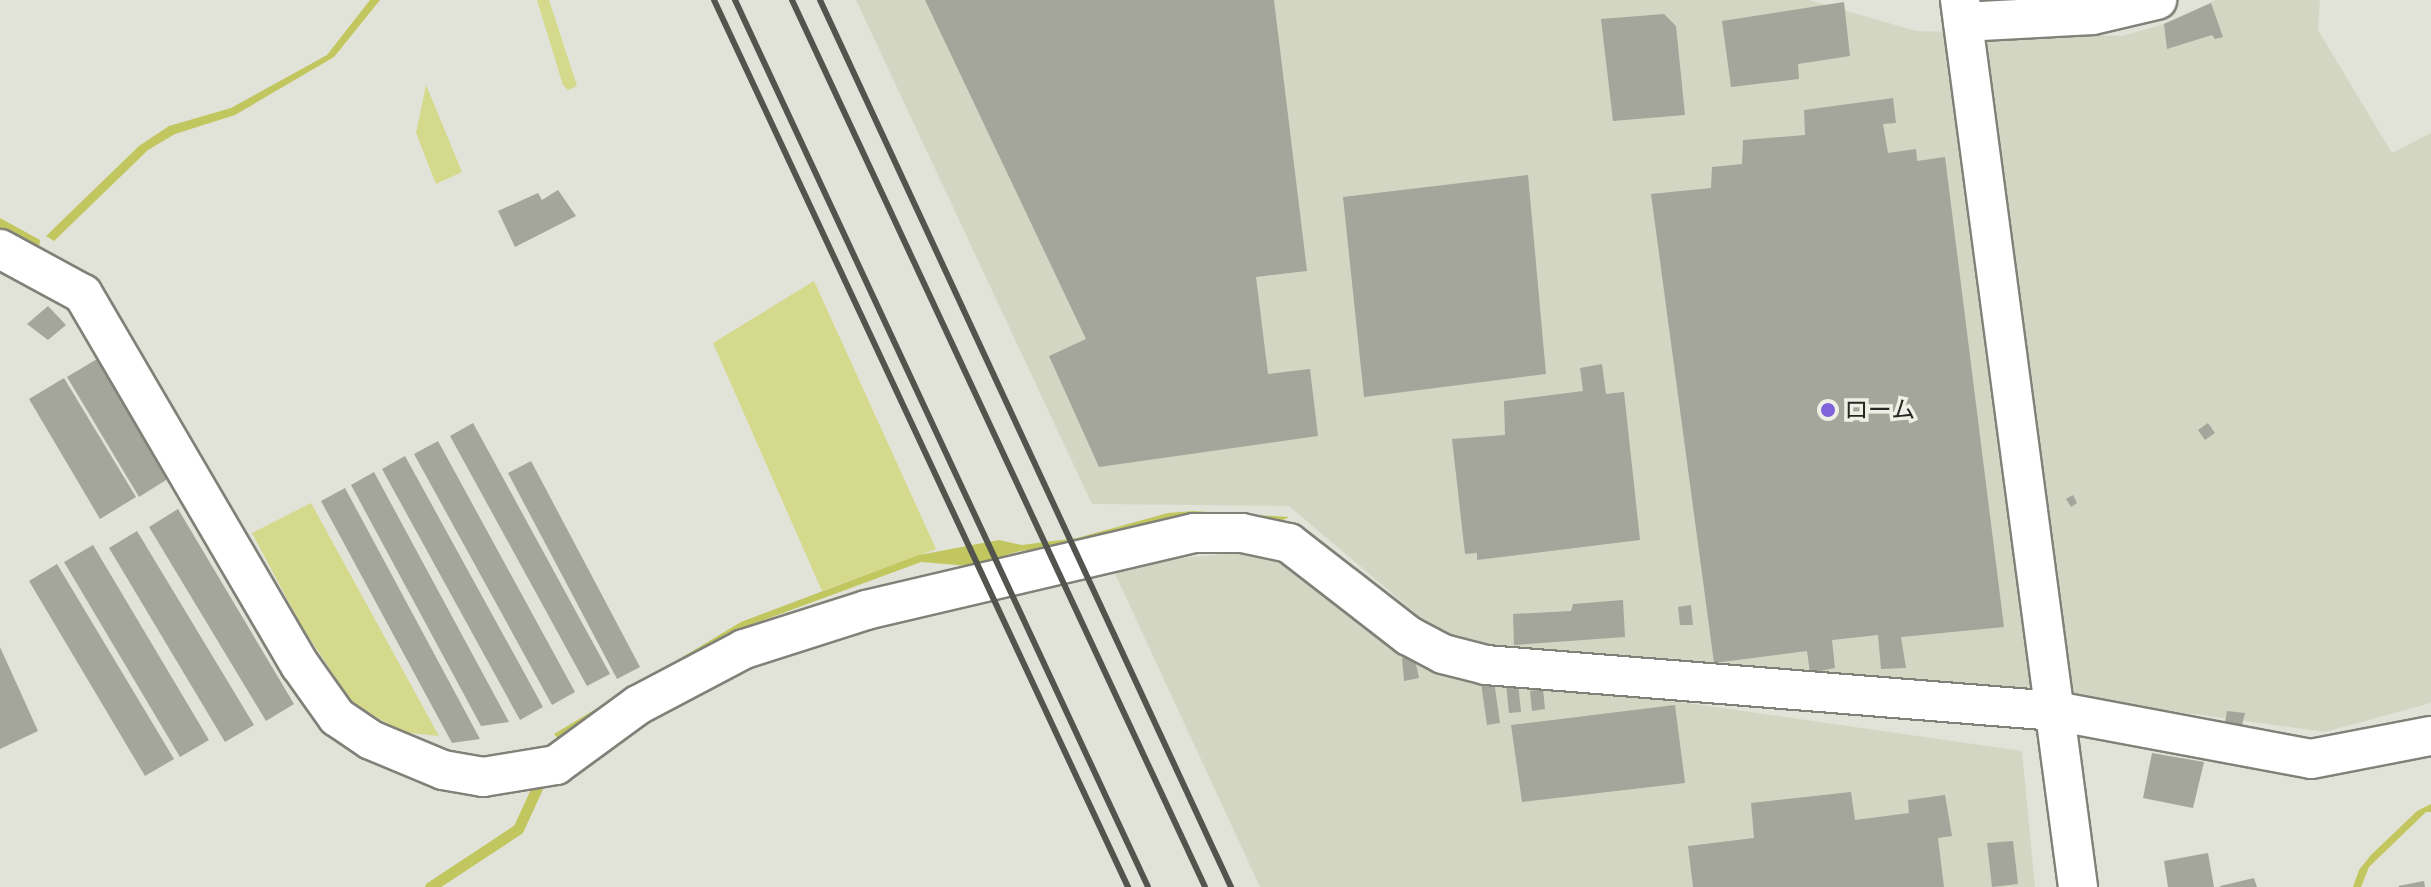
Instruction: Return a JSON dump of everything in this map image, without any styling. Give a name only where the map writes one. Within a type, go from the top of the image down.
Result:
[{"type":"street","points":[[2078,887],[1962,11],[2093,15],[2157,0]]},
{"type":"street","points":[[0,249],[83,294],[300,665],[337,717],[371,740],[443,770],[483,777],[556,765],[638,705],[744,649],[866,610],[1194,533],[1242,533],[1289,543],[1409,636],[1443,654],[1486,665],[2055,711],[2311,759],[2431,736]]},
{"type":"shaded area","points":[[370,0],[380,0],[334,57],[235,115],[175,134],[148,150],[54,241],[46,236],[139,146],[169,126],[231,108],[327,55]]},
{"type":"shaded area","points":[[537,0],[549,0],[577,86],[568,90],[563,85]]},
{"type":"shaded area","points":[[856,0],[1809,0],[1916,31],[2122,36],[2164,24],[2216,0],[2320,0],[2318,30],[2392,153],[2431,133],[2431,703],[2325,732],[2028,691],[1622,661],[1447,640],[1289,506],[1092,504]]},
{"type":"shaded area","points":[[426,85],[462,172],[436,184],[416,133]]},
{"type":"shaded area","points":[[0,218],[40,240],[39,248],[14,240],[0,230]]},
{"type":"shaded area","points":[[814,281],[936,549],[822,591],[713,343]]},
{"type":"shaded area","points":[[311,503],[439,736],[402,732],[352,703],[301,625],[252,533]]},
{"type":"shaded area","points":[[1193,511],[1289,517],[1277,523],[1020,551],[970,566],[921,562],[745,627],[559,740],[554,734],[741,622],[919,555],[999,540],[1022,545],[1077,538],[1168,513]]},
{"type":"shaded area","points":[[1244,552],[1276,553],[1393,649],[1463,671],[2022,751],[2035,887],[1260,887],[1111,565]]},
{"type":"shaded area","points":[[2431,804],[2431,812],[2426,812],[2369,867],[2361,887],[2353,887],[2359,870],[2371,855],[2417,811]]},
{"type":"building","points":[[925,0],[1274,0],[1307,271],[1256,277],[1268,374],[1310,369],[1318,436],[1099,467],[1049,356],[1086,339]]},
{"type":"building","points":[[1844,2],[1850,56],[1798,64],[1799,79],[1731,87],[1722,21]]},
{"type":"building","points":[[2211,3],[2223,37],[2215,39],[2212,35],[2167,49],[2164,24]]},
{"type":"building","points":[[1664,14],[1676,26],[1685,115],[1613,121],[1601,19]]},
{"type":"building","name":"ローム","points":[[1893,98],[1896,123],[1883,124],[1888,153],[1916,149],[1917,161],[1945,157],[2004,627],[1901,637],[1906,668],[1881,669],[1878,635],[1832,640],[1835,668],[1810,673],[1807,651],[1714,663],[1651,194],[1711,188],[1712,167],[1742,164],[1743,140],[1805,135],[1804,110]]},
{"type":"building","points":[[1528,175],[1546,374],[1364,397],[1343,197]]},
{"type":"building","points":[[558,190],[576,216],[515,247],[498,211],[538,193],[542,200]]},
{"type":"building","points":[[48,306],[66,325],[48,340],[27,324]]},
{"type":"building","points":[[102,356],[174,475],[139,497],[67,377]]},
{"type":"building","points":[[1602,364],[1606,394],[1624,392],[1640,540],[1477,560],[1477,553],[1465,554],[1452,439],[1505,435],[1504,401],[1583,391],[1580,368]]},
{"type":"building","points":[[64,378],[136,497],[100,519],[29,399]]},
{"type":"building","points":[[473,423],[610,674],[587,686],[450,436]]},
{"type":"building","points":[[2208,423],[2215,433],[2205,440],[2198,430]]},
{"type":"building","points":[[438,441],[575,692],[552,705],[414,454]]},
{"type":"building","points":[[405,456],[543,707],[520,720],[382,469]]},
{"type":"building","points":[[531,461],[640,667],[617,679],[508,473]]},
{"type":"building","points":[[374,472],[509,722],[481,726],[351,485]]},
{"type":"building","points":[[345,488],[480,739],[452,743],[321,501]]},
{"type":"building","points":[[2073,495],[2077,503],[2071,507],[2066,499]]},
{"type":"building","points":[[178,509],[294,704],[266,721],[149,527]]},
{"type":"building","points":[[137,531],[254,725],[225,742],[109,548]]},
{"type":"building","points":[[93,545],[209,740],[180,757],[64,562]]},
{"type":"building","points":[[57,564],[174,759],[145,776],[29,581]]},
{"type":"building","points":[[1623,600],[1625,637],[1514,645],[1513,614],[1571,611],[1573,604]]},
{"type":"building","points":[[1691,605],[1693,625],[1680,625],[1678,607]]},
{"type":"building","points":[[0,647],[38,731],[0,749]]},
{"type":"building","points":[[1414,655],[1419,678],[1404,681],[1402,658]]},
{"type":"building","points":[[1494,681],[1500,723],[1487,725],[1481,683]]},
{"type":"building","points":[[1518,683],[1521,712],[1509,713],[1506,684]]},
{"type":"building","points":[[1543,689],[1545,709],[1532,711],[1530,691]]},
{"type":"building","points":[[1675,705],[1685,783],[1522,802],[1511,725]]},
{"type":"building","points":[[2227,711],[2245,713],[2242,725],[2225,722]]},
{"type":"building","points":[[2152,753],[2204,762],[2193,808],[2143,798]]},
{"type":"building","points":[[1851,792],[1855,820],[1909,813],[1908,800],[1945,795],[1952,836],[1938,838],[1944,887],[1693,887],[1688,846],[1754,838],[1751,803]]},
{"type":"building","points":[[2013,841],[2018,884],[1992,887],[1987,843]]},
{"type":"building","points":[[2208,853],[2214,887],[2168,887],[2164,861]]},
{"type":"building","points":[[2254,878],[2257,887],[2220,887],[2220,886]]},
{"type":"building","points":[[2424,881],[2425,887],[2398,886]]},
{"type":"waterway","points":[[430,887],[518,829],[543,775]]},
{"type":"railway","points":[[714,0],[1128,887]]},
{"type":"railway","points":[[735,0],[1148,887]]},
{"type":"railway","points":[[792,0],[1205,887]]},
{"type":"railway","points":[[820,0],[1231,887]]},
{"type":"place","name":"ローム","points":[[1828,410]]}]
